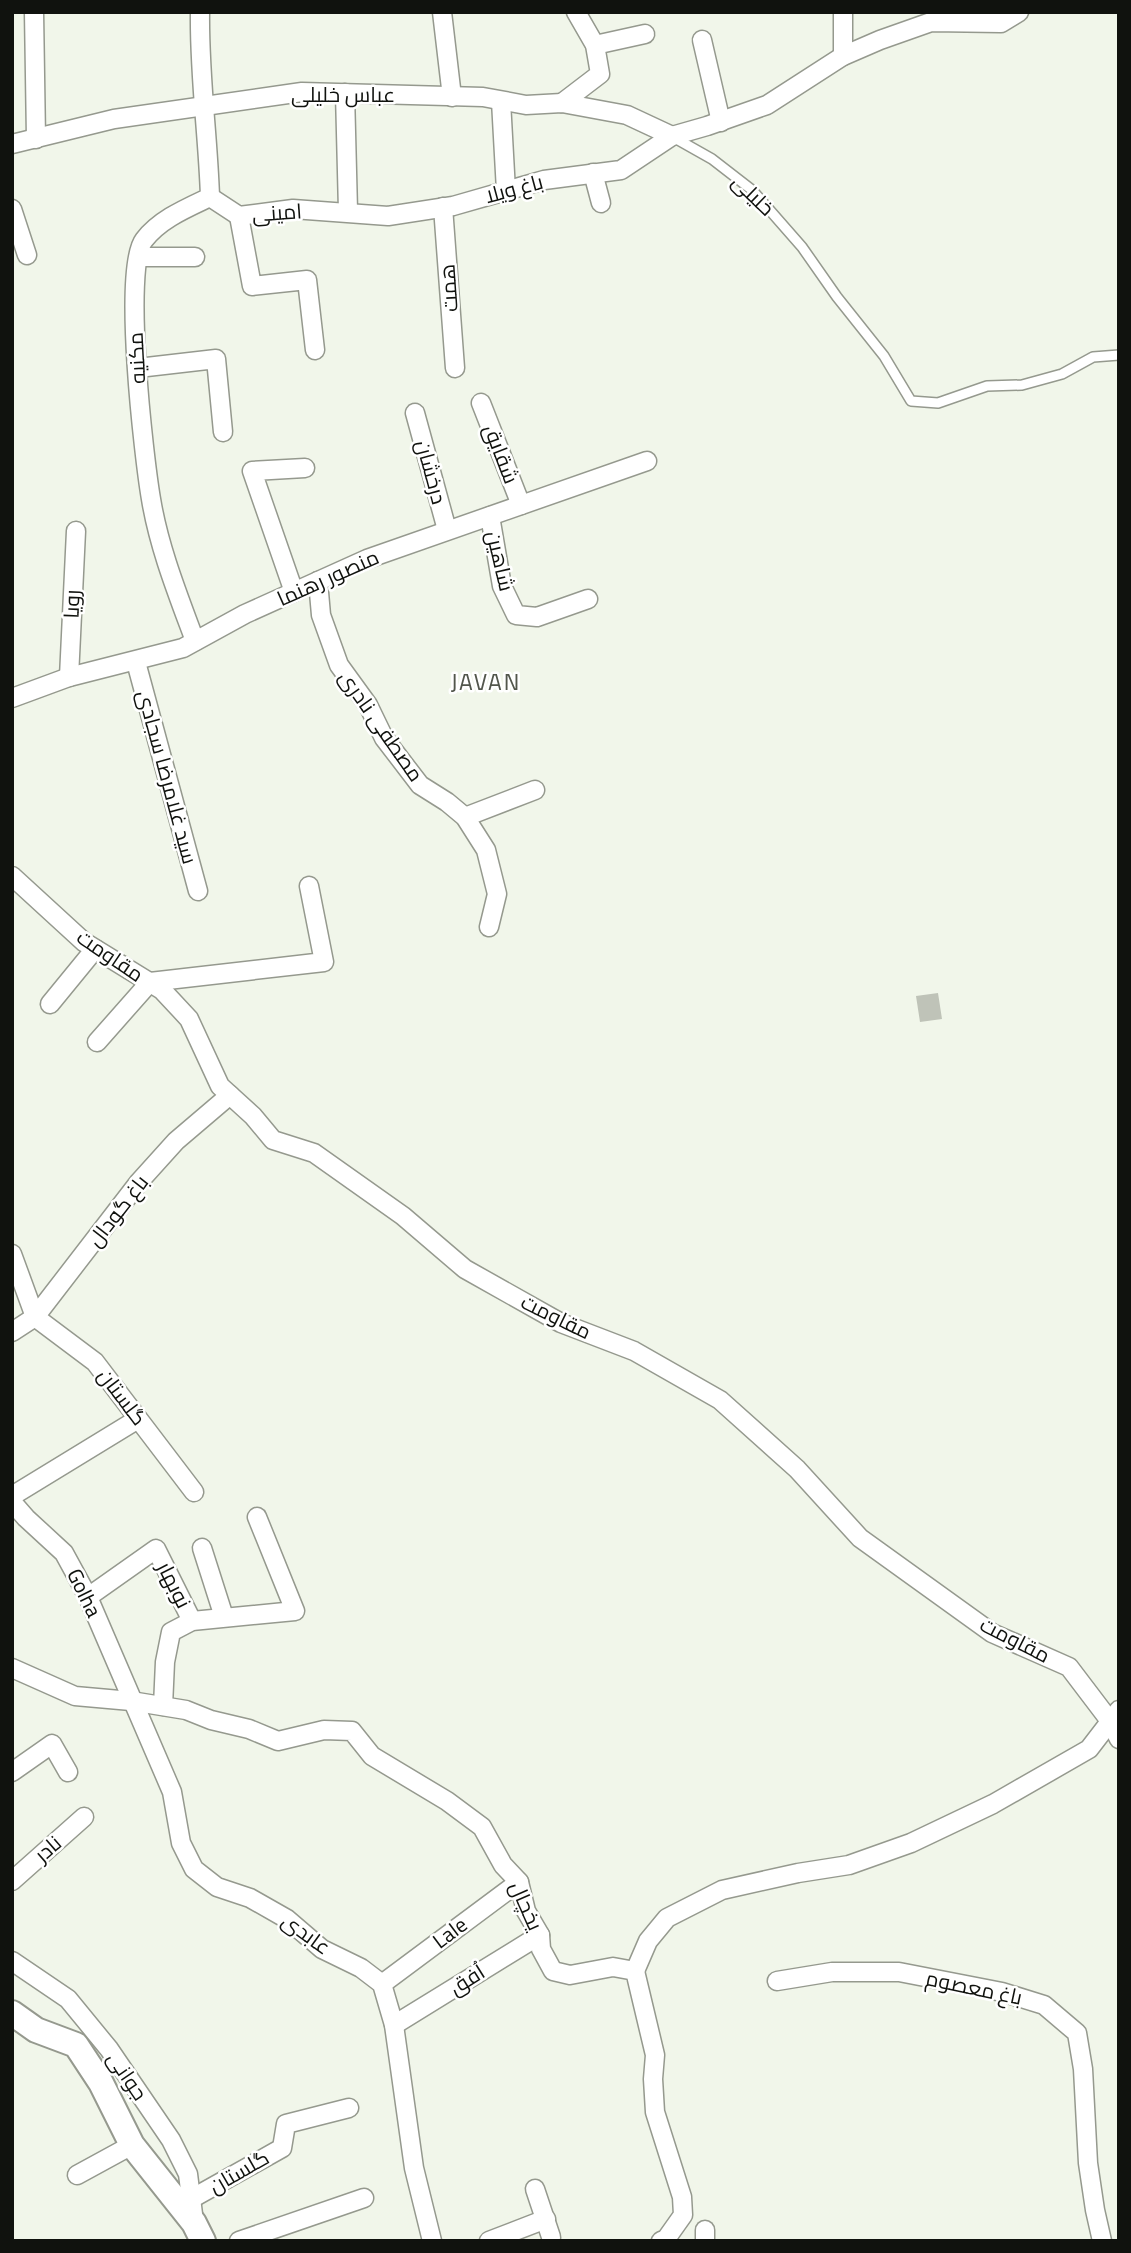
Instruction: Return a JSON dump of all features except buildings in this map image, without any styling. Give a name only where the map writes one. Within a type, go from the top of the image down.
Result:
[{"type":"street","points":[[34,12],[36,139]]},
{"type":"street","points":[[200,12],[202,106],[210,197]]},
{"type":"street","points":[[442,12],[452,97]]},
{"type":"street","points":[[562,103],[600,74],[595,45],[576,12]]},
{"type":"street","points":[[843,12],[844,56]]},
{"type":"street","points":[[672,136],[767,105],[844,56],[880,40],[931,22],[1000,23],[1019,12]]},
{"type":"street","points":[[595,45],[645,34]]},
{"type":"street","points":[[702,40],[721,122]]},
{"type":"street","name":"عباس خلیلی","points":[[12,144],[114,119],[302,92],[483,97],[526,105],[562,103],[626,115],[672,136]]},
{"type":"street","points":[[345,93],[348,211]]},
{"type":"street","points":[[501,100],[506,191]]},
{"type":"street","name":"باغ ویلا","points":[[348,211],[388,216],[443,207],[544,180],[621,170],[672,136]]},
{"type":"street","points":[[593,173],[601,203]]},
{"type":"street","name":"امینی","points":[[210,197],[239,216],[293,209],[348,211]]},
{"type":"street","name":"مکنیه","points":[[195,641],[171,575],[151,500],[138,368],[134,282],[142,242],[173,215],[210,197]]},
{"type":"street","name":"همت","points":[[443,207],[455,368]]},
{"type":"street","points":[[12,209],[27,255]]},
{"type":"street","points":[[239,216],[252,286],[307,280],[315,350]]},
{"type":"street","points":[[139,257],[195,257]]},
{"type":"street","points":[[138,368],[216,359],[223,432]]},
{"type":"street","name":"شقایق","points":[[481,402],[521,505]]},
{"type":"street","name":"درخشان","points":[[415,413],[447,530]]},
{"type":"street","name":"منصور رهنما","points":[[12,698],[69,677],[183,648],[367,559],[647,461]]},
{"type":"street","points":[[294,592],[252,471],[305,468]]},
{"type":"street","name":"شاهین","points":[[489,516],[502,586],[516,615],[537,617],[588,599]]},
{"type":"street","name":"رویا","points":[[69,677],[76,531]]},
{"type":"street","name":"مصطفی نادری","points":[[318,581],[321,615],[339,665],[368,705],[384,738],[420,785],[465,817],[486,850],[497,894],[489,927]]},
{"type":"street","name":"سید غلامرضا سجادی","points":[[136,662],[198,891]]},
{"type":"street","points":[[465,817],[535,790]]},
{"type":"street","name":"مقاومت","points":[[12,876],[84,942],[162,990],[189,1019],[220,1086],[253,1116],[273,1140],[314,1153],[403,1216],[465,1269],[561,1323],[634,1351],[720,1400],[797,1469],[860,1538],[992,1633],[1069,1667],[1114,1715],[1119,1739]]},
{"type":"street","points":[[97,1042],[149,982],[324,962],[309,886]]},
{"type":"street","points":[[50,1004],[95,949]]},
{"type":"street","name":"باغ گودال","points":[[12,1332],[35,1317],[139,1182],[177,1140],[230,1095]]},
{"type":"street","points":[[12,1254],[35,1317]]},
{"type":"street","name":"گلستان","points":[[35,1317],[95,1362],[194,1492]]},
{"type":"street","points":[[12,1496],[138,1419]]},
{"type":"street","name":"Golha","points":[[12,1502],[65,1553],[88,1597],[131,1701]]},
{"type":"street","points":[[163,1706],[165,1662],[171,1632],[192,1621],[295,1611],[257,1517]]},
{"type":"street","points":[[202,1548],[224,1617]]},
{"type":"street","name":"نوبهار","points":[[88,1597],[156,1549],[192,1621]]},
{"type":"street","name":"یخچال","points":[[12,1668],[75,1696],[187,1710],[278,1741],[324,1730],[352,1731],[372,1756],[447,1801],[482,1827],[502,1865],[519,1882],[526,1911],[540,1935],[541,1950],[553,1971],[570,1975],[613,1967],[635,1971]]},
{"type":"street","name":"عابدی","points":[[131,1701],[172,1792],[181,1843],[194,1869],[216,1887],[250,1898],[287,1919],[322,1950],[361,1968],[382,1984]]},
{"type":"street","points":[[661,2241],[666,2239],[683,2215],[682,2197],[655,2112],[655,2055],[635,1971],[648,1941],[667,1918],[722,1890],[797,1873],[849,1865],[911,1843],[993,1804],[1089,1749],[1114,1715]]},
{"type":"street","points":[[12,1772],[52,1744],[68,1772]]},
{"type":"street","name":"نادر","points":[[12,1881],[84,1817]]},
{"type":"street","name":"Lale","points":[[382,1984],[519,1882]]},
{"type":"street","name":"اُفق","points":[[394,2025],[540,1935]]},
{"type":"street","name":"جوانی","points":[[12,1961],[68,1999],[109,2049],[171,2140],[188,2174],[196,2221]]},
{"type":"street","name":"باغ معصوم","points":[[777,1981],[832,1972],[900,1972],[1002,1992],[1044,2005],[1077,2033],[1083,2068],[1088,2162],[1102,2241]]},
{"type":"street","points":[[382,1984],[394,2025],[414,2168],[432,2241]]},
{"type":"street","name":"جوانی","points":[[12,2013],[36,2030],[76,2045],[101,2083],[132,2145],[196,2221]]},
{"type":"street","name":"گلستان","points":[[196,2221],[282,2148],[286,2124],[349,2108]]},
{"type":"street","points":[[77,2175],[132,2145]]},
{"type":"street","points":[[535,2189],[551,2237]]},
{"type":"street","points":[[239,2241],[364,2198]]},
{"type":"street","points":[[489,2241],[547,2219]]},
{"type":"lane","name":"خلیلی","points":[[672,136],[712,159],[752,190],[802,247],[836,296],[884,356],[911,401],[938,403],[987,386],[1022,385],[1062,374],[1093,357],[1119,355]]},
{"type":"district","name":"JAVAN","points":[[486,682]]}]
